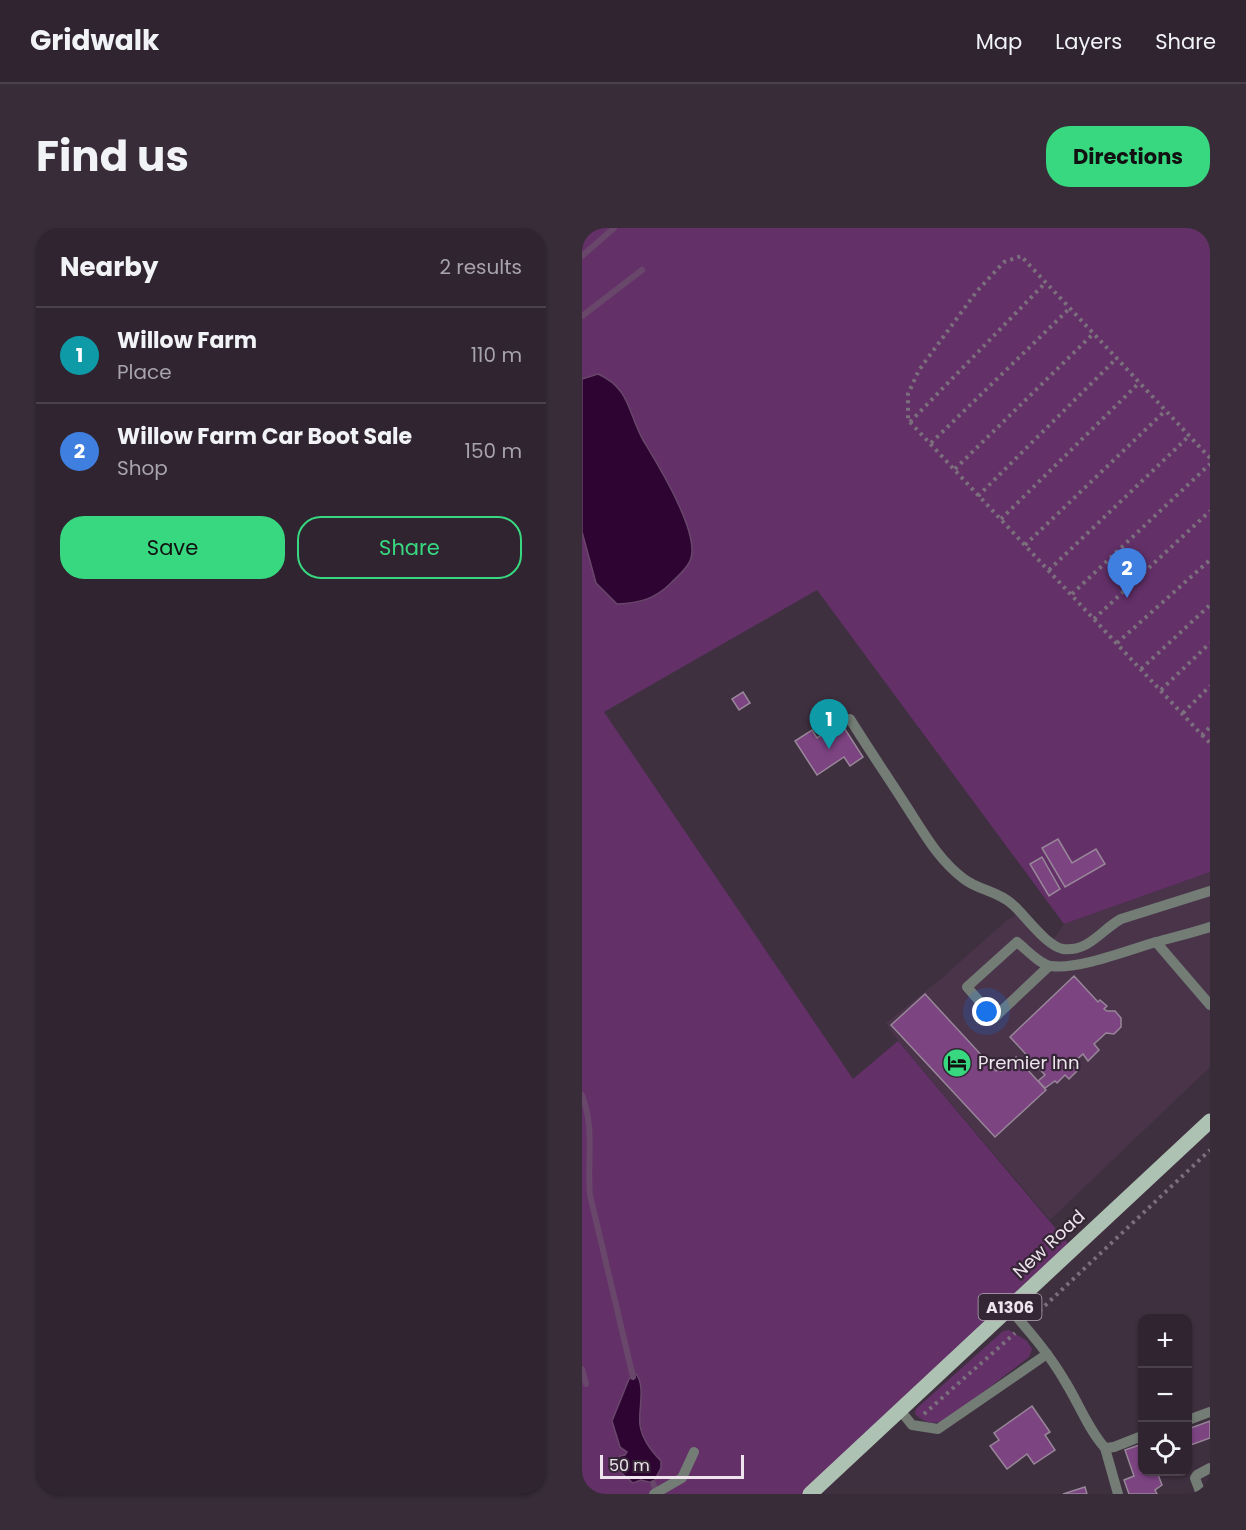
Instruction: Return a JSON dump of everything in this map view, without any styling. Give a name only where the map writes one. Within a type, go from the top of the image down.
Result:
[{"type":"main road","name":"New Road","points":[[810,1494],[1210,1121]]},
{"type":"lane","points":[[850,719],[930,843],[949,865],[975,886],[1002,896],[1013,904],[1051,943],[1061,949],[1078,948],[1091,943],[1121,919],[1210,891]]},
{"type":"lane","points":[[1049,966],[1017,942],[967,987],[994,1018],[1049,966],[1086,962],[1210,927]]},
{"type":"lane","points":[[1156,942],[1210,1005]]},
{"type":"lane","points":[[1009,1308],[1047,1354],[1066,1382],[1097,1439],[1105,1448],[1119,1494]]},
{"type":"lane","points":[[900,1410],[912,1425],[938,1429],[1047,1354]]},
{"type":"lane","points":[[1192,1419],[1210,1412]]},
{"type":"lane","points":[[1105,1448],[1138,1438]]},
{"type":"lane","points":[[658,1491],[681,1478],[694,1452]]},
{"type":"lane","points":[[1201,1494],[1197,1475],[1210,1468]]},
{"type":"path","points":[[1210,458],[1022,256],[1004,262],[977,291],[919,370],[908,394],[908,420],[1210,743]]},
{"type":"path","points":[[910,422],[1046,282]]},
{"type":"path","points":[[931,444],[1070,308]]},
{"type":"path","points":[[955,469],[1094,333]]},
{"type":"path","points":[[978,496],[1117,358]]},
{"type":"path","points":[[1001,519],[1140,382]]},
{"type":"path","points":[[1025,545],[1166,410]]},
{"type":"path","points":[[1049,570],[1189,436]]},
{"type":"path","points":[[1071,594],[1210,464]]},
{"type":"path","points":[[1094,619],[1210,511]]},
{"type":"path","points":[[1117,643],[1210,560]]},
{"type":"path","points":[[1141,669],[1210,605]]},
{"type":"path","points":[[1161,690],[1210,643]]},
{"type":"path","points":[[1183,713],[1210,686]]},
{"type":"path","points":[[1202,735],[1210,727]]},
{"type":"path","points":[[1032,1318],[1210,1150]]},
{"type":"path","points":[[920,1418],[1015,1334]]},
{"type":"shaded area","points":[[582,228],[1210,228],[1210,872],[1064,924],[817,590],[604,712],[853,1079],[898,1041],[1073,1249],[810,1494],[582,1494]]},
{"type":"shaded area","points":[[598,374],[616,386],[627,402],[638,430],[683,515],[692,546],[688,565],[671,583],[653,596],[633,603],[617,604],[596,583],[582,532],[582,379]]},
{"type":"shaded area","points":[[1210,872],[1210,1067],[1050,1220],[898,1041],[886,1023],[942,978],[1007,920],[1020,913],[1051,943],[1064,924]]},
{"type":"shaded area","points":[[1009,1330],[1027,1341],[1032,1349],[1029,1357],[945,1421],[929,1422],[915,1414],[916,1409],[1003,1331]]},
{"type":"shaded area","points":[[636,1374],[641,1385],[641,1430],[661,1461],[661,1468],[653,1483],[641,1480],[633,1483],[617,1469],[616,1462],[627,1452],[620,1447],[612,1421],[629,1379]]},
{"type":"building","points":[[743,692],[750,703],[739,710],[732,699]]},
{"type":"building","points":[[841,723],[863,757],[850,766],[844,757],[817,775],[795,741],[812,730],[817,738]]},
{"type":"building","points":[[1058,839],[1072,863],[1096,849],[1105,864],[1065,887],[1042,848]]},
{"type":"building","points":[[1042,857],[1060,889],[1049,896],[1030,864]]},
{"type":"building","points":[[1074,976],[1098,1002],[1100,1000],[1107,1006],[1104,1009],[1115,1011],[1121,1018],[1121,1027],[1114,1034],[1106,1033],[1094,1044],[1099,1050],[1088,1061],[1083,1054],[1071,1065],[1077,1071],[1069,1079],[1065,1075],[1057,1083],[1055,1081],[1045,1088],[1038,1081],[1045,1075],[1010,1037]]},
{"type":"building","name":"Premier Inn","points":[[925,994],[996,1071],[999,1068],[1001,1071],[1016,1057],[1046,1090],[995,1137],[891,1025]]},
{"type":"building","points":[[1032,1406],[1050,1432],[1045,1435],[1055,1450],[1034,1464],[1027,1454],[1007,1469],[990,1446],[999,1440],[994,1433]]},
{"type":"building","points":[[1210,1421],[1210,1438],[1192,1445],[1192,1428]]},
{"type":"building","points":[[1138,1445],[1138,1476],[1159,1476],[1162,1485],[1155,1490],[1157,1494],[1129,1494],[1124,1480],[1134,1476],[1125,1450]]},
{"type":"building","points":[[1085,1487],[1087,1494],[1063,1494]]},
{"type":"waterway","points":[[582,256],[614,228]]},
{"type":"waterway","points":[[582,316],[642,270]]},
{"type":"waterway","points":[[582,1095],[589,1132],[590,1195],[633,1377]]},
{"type":"waterway","points":[[582,1369],[586,1384]]},
{"type":"waterway","points":[[653,1483],[657,1493]]},
{"type":"place","name":"Willow Farm Car Boot Sale","points":[[1127,598]]},
{"type":"place","name":"Willow Farm","points":[[829,749]]},
{"type":"place","name":"Premier Inn","points":[[957,1063]]}]
